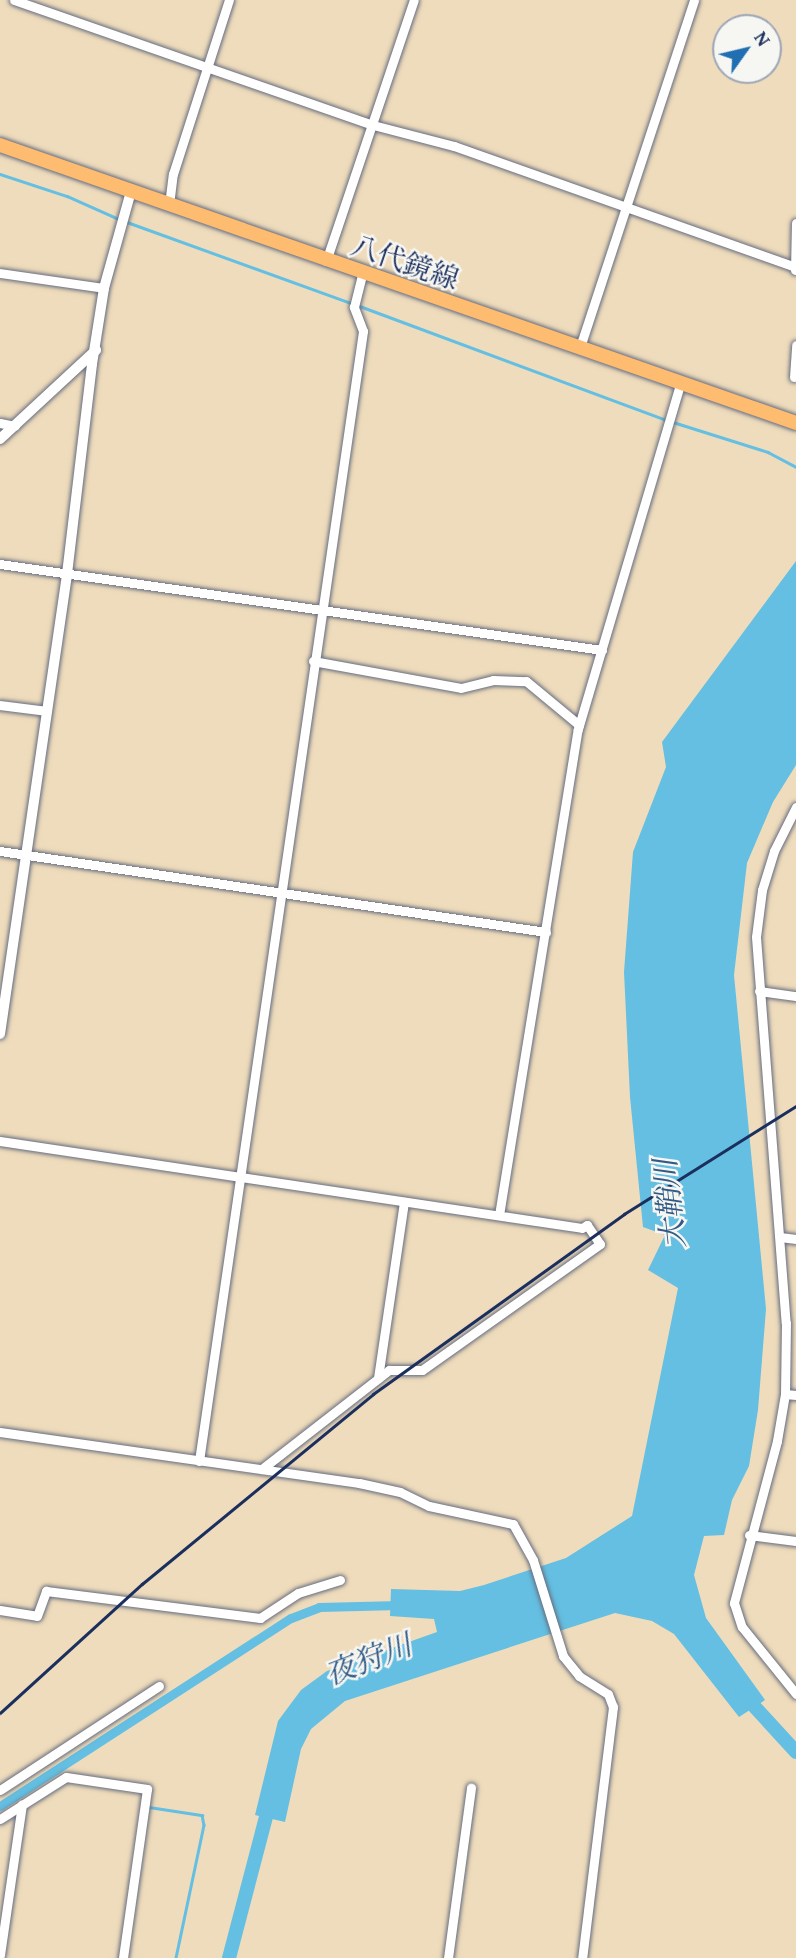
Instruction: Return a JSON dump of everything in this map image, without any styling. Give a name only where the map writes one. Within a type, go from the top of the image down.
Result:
[{"type":"main road","name":"八代鏡線","points":[[0,145],[362,275],[580,347],[796,423]]},
{"type":"street","points":[[14,0],[209,65],[373,125],[454,146],[795,268],[796,223]]},
{"type":"street","points":[[169,205],[173,174],[229,0]]},
{"type":"street","points":[[326,261],[414,0]]},
{"type":"street","points":[[580,347],[628,209],[694,0]]},
{"type":"street","points":[[0,1034],[3,995],[67,574],[92,364],[97,348],[104,288],[121,219],[131,191]]},
{"type":"street","points":[[0,273],[104,288]]},
{"type":"street","points":[[199,1461],[279,892],[363,331],[354,303],[362,275]]},
{"type":"street","points":[[794,377],[796,347]]},
{"type":"street","points":[[0,439],[97,348]]},
{"type":"street","points":[[499,1215],[579,725],[681,382]]},
{"type":"street","points":[[0,423],[15,426]]},
{"type":"street","points":[[0,564],[602,650]]},
{"type":"street","points":[[313,661],[461,688],[493,680],[526,681],[579,725]]},
{"type":"street","points":[[0,705],[47,711]]},
{"type":"street","points":[[796,807],[774,851],[762,890],[755,937],[786,1323],[785,1394],[777,1441],[735,1586],[737,1616],[796,1694]]},
{"type":"street","points":[[0,851],[546,932]]},
{"type":"street","points":[[759,991],[796,996]]},
{"type":"street","points":[[0,1142],[582,1228],[587,1225],[600,1244],[422,1370],[389,1370],[262,1469]]},
{"type":"street","points":[[378,1378],[404,1202]]},
{"type":"street","points":[[780,1237],[796,1239]]},
{"type":"street","points":[[785,1394],[796,1395]]},
{"type":"street","points":[[0,1432],[262,1469],[400,1492],[429,1506],[503,1519],[523,1534],[563,1656],[579,1676],[608,1694],[613,1707],[582,1958]]},
{"type":"street","points":[[749,1535],[796,1541]]},
{"type":"street","points":[[0,1610],[37,1616],[46,1591],[260,1618],[298,1593],[340,1580]]},
{"type":"street","points":[[0,1790],[159,1686]]},
{"type":"street","points":[[0,1819],[66,1777],[147,1789],[122,1958]]},
{"type":"street","points":[[448,1958],[471,1788]]},
{"type":"street","points":[[0,1955],[22,1805]]},
{"type":"water","points":[[796,561],[796,765],[773,802],[747,863],[734,975],[766,1309],[758,1410],[749,1466],[732,1500],[724,1535],[704,1536],[694,1575],[706,1618],[765,1700],[739,1717],[674,1634],[652,1621],[615,1613],[345,1701],[311,1729],[301,1749],[285,1822],[255,1815],[278,1721],[301,1690],[327,1671],[437,1632],[434,1619],[390,1616],[391,1589],[460,1591],[484,1585],[566,1558],[632,1516],[678,1288],[648,1270],[665,1235],[643,1227],[630,1097],[624,972],[633,852],[666,767],[662,742]]},
{"type":"waterway","points":[[0,174],[67,196],[121,220]]},
{"type":"waterway","points":[[127,222],[351,303]]},
{"type":"waterway","points":[[357,305],[666,420]]},
{"type":"waterway","points":[[673,422],[768,452],[796,467]]},
{"type":"waterway","points":[[0,1806],[291,1618],[319,1607],[399,1605]]},
{"type":"waterway","name":"大鞘川","points":[[742,1693],[796,1752]]},
{"type":"waterway","name":"夜狩川","points":[[229,1958],[270,1802]]},
{"type":"waterway","points":[[149,1807],[202,1815],[204,1825],[176,1958]]},
{"type":"railway","points":[[0,1713],[142,1584],[373,1394],[624,1214],[796,1106]]}]
